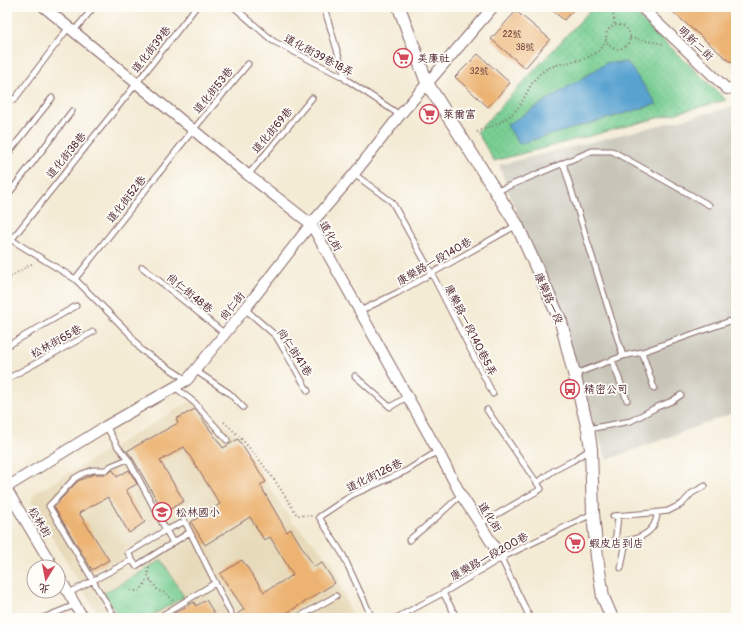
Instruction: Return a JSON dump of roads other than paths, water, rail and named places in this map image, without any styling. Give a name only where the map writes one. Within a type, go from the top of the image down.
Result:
[{"type":"street","name":"道化街","points":[[44,7],[136,84],[311,224],[438,451],[461,496],[501,558]]},
{"type":"street","name":"康樂路一段","points":[[399,7],[427,83],[517,225],[561,322],[588,429],[591,449],[593,513],[596,544],[603,597],[612,618]]},
{"type":"street","name":"尚仁街","points":[[7,487],[106,426],[176,388],[187,380],[196,371],[311,224],[354,174],[400,115],[493,7]]},
{"type":"street","name":"明新二街","points":[[641,7],[727,90],[736,87]]},
{"type":"street","name":"松林街","points":[[7,490],[48,559]]},
{"type":"street","points":[[66,588],[83,618]]},
{"type":"lane","points":[[7,95],[14,100],[71,30],[94,7]]},
{"type":"lane","name":"道化街39巷","points":[[136,84],[196,7]]},
{"type":"lane","name":"道化街39巷18弄","points":[[234,7],[273,41],[346,80],[400,115]]},
{"type":"lane","points":[[324,7],[346,80]]},
{"type":"lane","name":"道化街53巷","points":[[193,130],[248,64]]},
{"type":"lane","name":"道化街38巷","points":[[9,238],[136,84]]},
{"type":"lane","points":[[7,155],[52,98]]},
{"type":"lane","name":"道化街69巷","points":[[248,175],[312,98]]},
{"type":"lane","points":[[7,196],[72,111]]},
{"type":"lane","name":"道化街52巷","points":[[75,279],[193,130]]},
{"type":"lane","points":[[496,192],[592,151],[612,151],[708,205]]},
{"type":"lane","points":[[563,163],[623,356]]},
{"type":"lane","name":"康樂路一段140巷5弄","points":[[354,174],[392,202],[432,274],[493,394]]},
{"type":"lane","name":"康樂路一段140巷","points":[[359,311],[398,293],[517,225]]},
{"type":"lane","points":[[9,238],[75,279],[129,334],[141,350],[187,380]]},
{"type":"lane","name":"尚仁街48巷","points":[[142,267],[225,334]]},
{"type":"lane","points":[[7,346],[76,306]]},
{"type":"lane","name":"尚仁街41巷","points":[[245,309],[276,336],[308,391]]},
{"type":"lane","points":[[575,374],[623,356],[642,352],[736,318]]},
{"type":"lane","name":"松林街65巷","points":[[7,378],[93,332]]},
{"type":"lane","points":[[642,352],[654,388]]},
{"type":"lane","points":[[612,360],[627,400]]},
{"type":"lane","points":[[196,371],[229,393],[243,407]]},
{"type":"lane","points":[[355,376],[390,407],[407,397]]},
{"type":"lane","points":[[176,388],[195,403],[226,440]]},
{"type":"lane","points":[[588,429],[631,420],[682,395]]},
{"type":"lane","points":[[480,524],[541,489],[487,410]]},
{"type":"lane","points":[[106,426],[128,459],[173,543]]},
{"type":"lane","points":[[537,483],[553,471],[591,449]]},
{"type":"lane","name":"道化街126巷","points":[[372,618],[343,555],[319,517],[352,496],[406,471],[438,451]]},
{"type":"lane","points":[[115,618],[49,506],[68,485],[79,476],[93,470],[106,470],[111,466],[128,459]]},
{"type":"lane","points":[[615,543],[615,517],[668,511],[682,504],[692,493],[705,486]]},
{"type":"lane","points":[[409,540],[461,496]]},
{"type":"lane","points":[[180,512],[233,618]]},
{"type":"lane","points":[[596,544],[615,543],[641,536],[654,527],[657,519],[657,512]]},
{"type":"lane","name":"康樂路一段200巷","points":[[396,618],[443,593],[501,558],[593,513]]},
{"type":"lane","points":[[184,522],[166,530],[128,553],[132,560],[136,566],[190,532]]},
{"type":"lane","points":[[620,568],[626,541]]},
{"type":"lane","points":[[501,558],[530,618]]},
{"type":"lane","points":[[69,593],[132,560]]},
{"type":"lane","points":[[158,618],[215,583]]},
{"type":"lane","points":[[443,593],[457,618]]},
{"type":"lane","points":[[297,618],[336,596]]},
{"type":"lane","points":[[44,618],[75,605]]},
{"type":"water","points":[[608,62],[627,62],[657,104],[519,144],[507,125]]},
{"type":"place","name":"美廉社","points":[[403,58]]},
{"type":"place","name":"萊爾富","points":[[429,114]]},
{"type":"place","name":"精密公司","points":[[570,389]]},
{"type":"place","name":"松林國小","points":[[162,512]]},
{"type":"place","name":"蝦皮店到店","points":[[575,543]]}]
